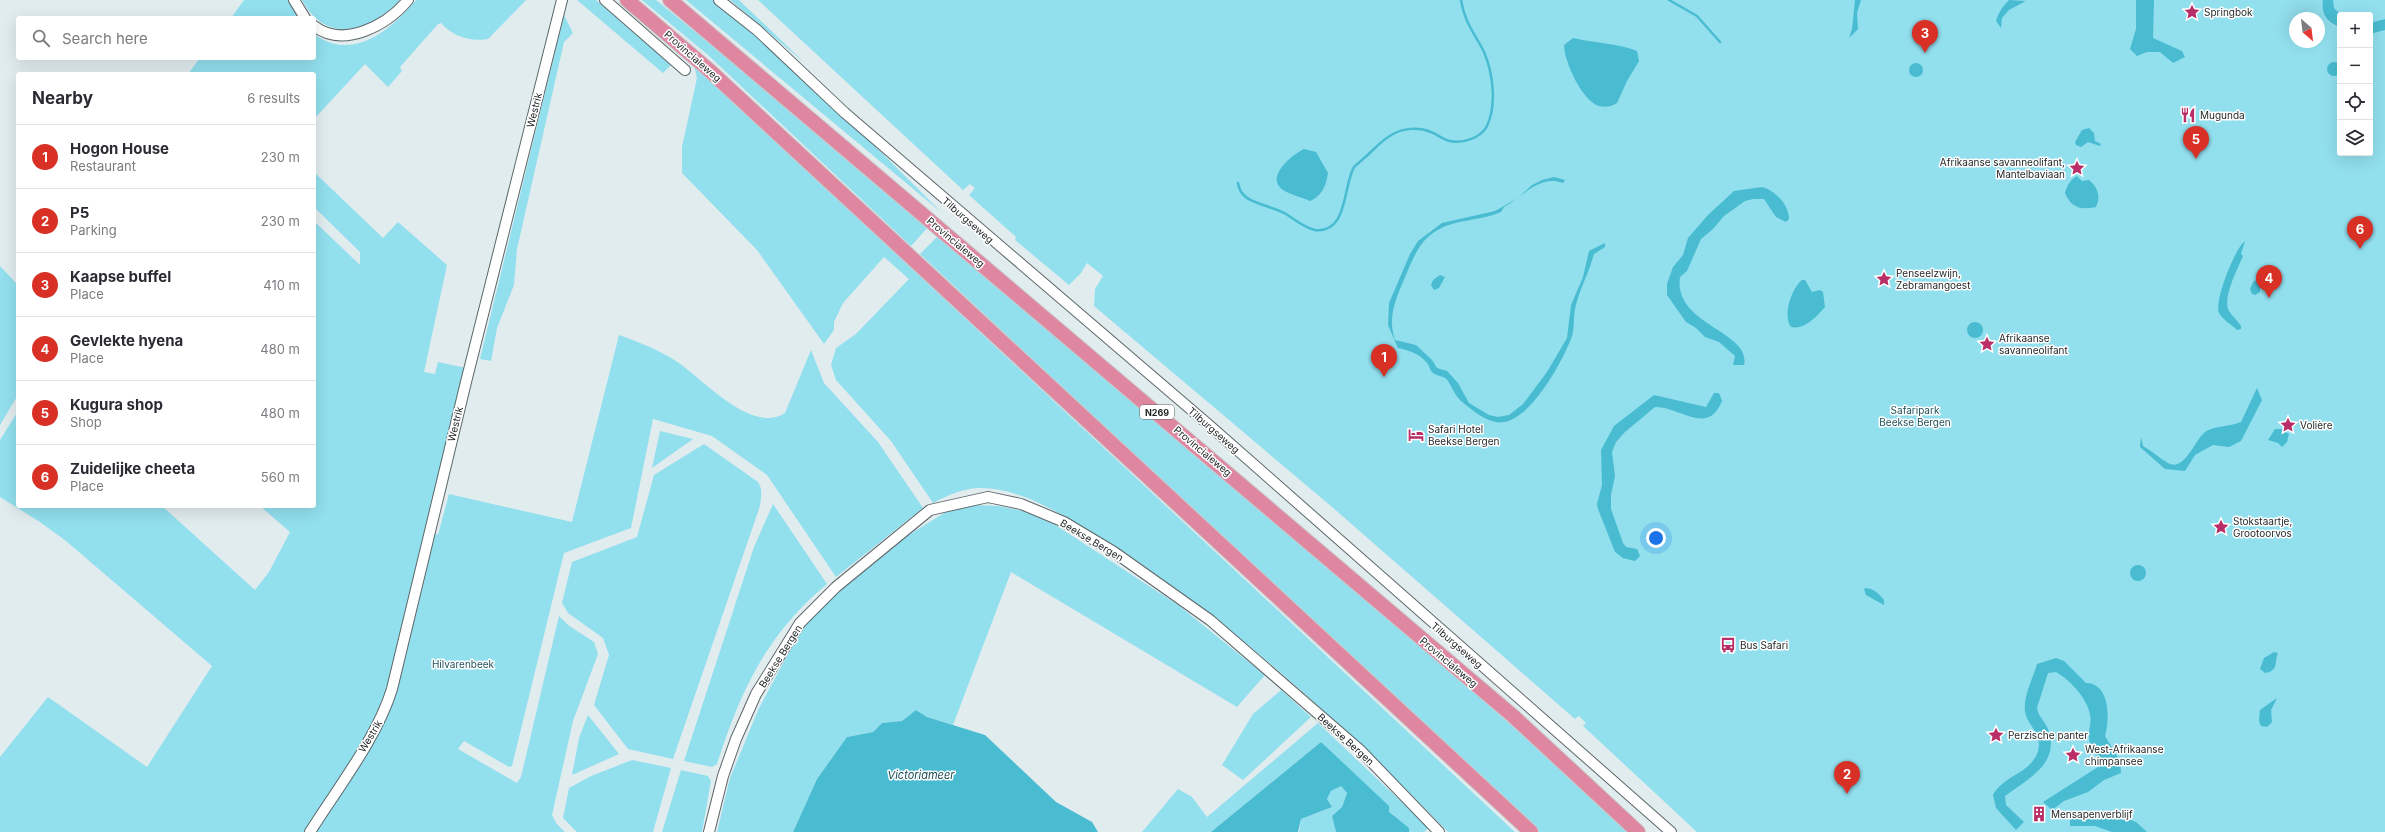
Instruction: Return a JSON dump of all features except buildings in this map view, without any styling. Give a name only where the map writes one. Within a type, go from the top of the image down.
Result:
[{"type":"highway","name":"Provincialeweg","points":[[627,0],[709,70],[1531,832]]},
{"type":"highway","name":"Provincialeweg","points":[[670,0],[1513,716],[1638,832]]},
{"type":"street","points":[[294,0],[304,16]]},
{"type":"street","points":[[316,28],[323,33],[342,36],[360,33],[381,24],[408,0]]},
{"type":"street","name":"Westrik","points":[[310,832],[375,728],[386,707],[392,690],[460,404],[562,0]]},
{"type":"street","points":[[605,0],[685,70]]},
{"type":"street","name":"Tilburgseweg","points":[[719,0],[757,30],[845,114],[1209,425],[1671,832]]},
{"type":"street","name":"Beekse Bergen","points":[[709,832],[723,776],[736,739],[756,694],[800,623],[836,587],[930,510],[988,497],[1021,504],[1064,522],[1114,552],[1210,620],[1360,750],[1438,832]]},
{"type":"green space","points":[[244,0],[289,0],[297,16],[232,16]]},
{"type":"green space","points":[[302,0],[400,0],[376,20],[362,26],[349,29],[336,28],[324,24],[312,14]]},
{"type":"green space","points":[[416,0],[526,0],[488,39],[469,39],[451,32],[441,23],[438,24],[400,67],[402,71],[388,87],[365,64],[316,117],[316,72],[190,72],[198,60],[316,60],[316,35],[329,42],[343,45],[357,44],[371,39],[383,31]]},
{"type":"green space","points":[[577,0],[596,0],[671,65],[663,73]]},
{"type":"green space","points":[[642,0],[656,0],[800,117],[929,226],[911,246],[708,55]]},
{"type":"green space","points":[[686,0],[713,0],[762,41],[863,134],[941,212]]},
{"type":"green space","points":[[730,0],[739,0],[805,63]]},
{"type":"green space","name":"Safaripark Beekse Bergen","points":[[758,0],[2385,0],[2385,832],[1697,832],[1583,726],[1586,723],[1579,716],[1575,719],[1332,507],[1094,306],[1095,289],[1103,276],[1087,263],[1081,273],[1069,285],[1015,240],[1016,237],[969,195],[975,188],[970,184],[963,190]]},
{"type":"green space","points":[[564,15],[573,33],[564,42],[517,249],[514,285],[497,328],[491,361],[480,359]]},
{"type":"green space","points":[[694,65],[1515,832],[1448,832],[1368,752],[1284,675],[1240,638],[1149,570],[1058,513],[1011,492],[994,489],[978,488],[961,491],[933,503],[891,441],[836,380],[831,365],[836,348],[856,334],[909,279],[884,257],[843,303],[834,322],[834,330],[824,344],[757,250],[682,173],[682,147],[697,78]]},
{"type":"green space","name":"Hilvarenbeek","points":[[316,174],[383,238],[398,222],[447,265],[424,372],[435,374],[438,362],[466,368],[426,528],[438,535],[449,494],[572,522],[619,335],[668,356],[731,404],[745,412],[759,417],[773,418],[785,413],[811,350],[824,383],[878,442],[923,508],[836,577],[767,475],[712,436],[653,419],[631,528],[564,553],[512,766],[509,767],[464,741],[458,749],[517,783],[521,777],[559,616],[568,625],[594,642],[598,654],[573,721],[552,815],[556,823],[565,832],[0,832],[0,757],[48,697],[147,767],[212,666],[66,541],[18,508],[164,508],[255,590],[269,572],[290,532],[262,508],[316,508],[316,223],[360,265],[360,252],[316,209]]},
{"type":"green space","points":[[939,235],[1424,648],[1581,787],[1627,832],[1538,832],[920,254]]},
{"type":"green space","points":[[0,266],[16,283],[16,398],[0,425]]},
{"type":"green space","points":[[16,414],[16,507],[0,497],[0,440]]},
{"type":"green space","points":[[660,431],[693,439],[652,468]]},
{"type":"green space","points":[[704,444],[758,482],[761,488],[761,497],[760,506],[673,759],[628,749],[594,705],[609,655],[603,638],[568,613],[562,603],[572,562],[637,537],[654,475]]},
{"type":"green space","points":[[773,504],[827,584],[787,623],[758,665],[736,712],[717,764],[712,767],[684,761],[754,547]]},
{"type":"green space","points":[[973,505],[998,506],[1023,511],[1054,524],[1178,605],[1265,675],[1237,707],[1011,572],[953,725],[927,717],[916,710],[902,721],[882,723],[873,732],[847,737],[817,779],[793,832],[717,832],[730,778],[759,708],[803,626],[840,590],[902,539],[954,507]]},
{"type":"green space","points":[[1281,690],[1311,717],[1243,780],[1222,765],[1253,714]]},
{"type":"green space","points":[[588,715],[619,754],[572,775],[579,738]]},
{"type":"green space","points":[[1318,723],[1429,828],[1424,832],[1409,832],[1409,828],[1399,822],[1321,742],[1211,832],[1142,832],[1178,789],[1192,797],[1207,817]]},
{"type":"green space","points":[[632,760],[671,768],[653,832],[577,832],[563,818],[569,788],[591,776]]},
{"type":"green space","points":[[681,770],[708,776],[711,781],[702,832],[662,832]]},
{"type":"green space","points":[[1341,786],[1347,793],[1342,807],[1332,816],[1336,832],[1299,832],[1301,819],[1332,807],[1327,799],[1331,791]]},
{"type":"water","points":[[1855,0],[1861,0],[1857,13],[1858,29],[1849,38],[1852,29]]},
{"type":"water","points":[[2009,0],[2026,1],[2009,10],[2002,18],[2001,28],[1996,21],[2004,5]]},
{"type":"water","points":[[2136,0],[2154,0],[2153,38],[2182,51],[2185,57],[2173,63],[2160,52],[2147,52],[2137,56],[2130,49],[2136,29]]},
{"type":"water","points":[[2323,0],[2333,0],[2334,8],[2338,12],[2337,26],[2328,20],[2325,16],[2325,12],[2324,12]]},
{"type":"water","points":[[2385,19],[2385,30],[2373,33],[2373,22]]},
{"type":"water","points":[[1573,38],[1629,48],[1637,51],[1639,61],[1627,81],[1617,103],[1604,107],[1599,106],[1586,97],[1580,89],[1567,61],[1564,45]]},
{"type":"water","points":[[2334,62],[2337,63],[2337,75],[2334,76],[2329,74],[2327,69],[2329,64]]},
{"type":"water","points":[[1913,63],[1919,63],[1923,67],[1923,73],[1919,77],[1913,77],[1909,73],[1909,67]]},
{"type":"water","points":[[2089,128],[2094,133],[2095,141],[2101,144],[2100,146],[2088,142],[2081,147],[2076,145],[2075,142],[2082,130]]},
{"type":"water","points":[[1304,149],[1316,152],[1328,173],[1323,190],[1318,196],[1310,201],[1283,190],[1278,185],[1277,179],[1278,173],[1282,166]]},
{"type":"water","points":[[2077,176],[2082,181],[2089,180],[2095,186],[2098,192],[2098,203],[2096,207],[2077,207],[2067,198],[2065,193],[2067,188],[2071,181]]},
{"type":"water","points":[[1554,177],[1565,180],[1563,183],[1554,181],[1539,184],[1520,196],[1532,185],[1542,180]]},
{"type":"water","points":[[1762,187],[1772,191],[1780,199],[1787,209],[1789,219],[1786,222],[1776,217],[1764,199],[1745,201],[1724,216],[1713,229],[1701,239],[1687,271],[1680,277],[1681,293],[1688,306],[1699,317],[1736,344],[1743,353],[1744,365],[1733,365],[1735,356],[1719,342],[1705,337],[1696,328],[1686,322],[1667,295],[1667,284],[1673,267],[1683,255],[1688,238],[1708,215],[1734,191]]},
{"type":"water","points":[[1516,199],[1504,207],[1501,212],[1451,224],[1436,231],[1426,239],[1416,253],[1401,287],[1395,304],[1392,321],[1395,340],[1416,345],[1432,360],[1437,368],[1447,371],[1458,383],[1469,403],[1489,415],[1498,417],[1509,415],[1523,404],[1547,372],[1567,338],[1571,305],[1583,277],[1589,251],[1605,243],[1605,247],[1594,254],[1581,288],[1574,313],[1571,339],[1553,375],[1535,400],[1525,410],[1515,418],[1504,422],[1498,422],[1481,416],[1461,401],[1455,394],[1448,381],[1433,373],[1428,364],[1420,357],[1411,351],[1398,348],[1388,325],[1389,303],[1410,254],[1418,241],[1442,223],[1495,211]]},
{"type":"water","points":[[2245,241],[2241,254],[2243,256],[2229,291],[2227,305],[2229,311],[2241,326],[2241,329],[2237,330],[2220,315],[2218,307],[2226,275],[2236,254]]},
{"type":"water","points":[[2268,273],[2270,278],[2260,283],[2260,292],[2255,295],[2252,294],[2250,289],[2253,282]]},
{"type":"water","points":[[1440,275],[1445,277],[1439,288],[1434,290],[1431,285],[1433,280]]},
{"type":"water","points":[[1802,280],[1805,280],[1812,292],[1820,290],[1823,292],[1825,307],[1806,325],[1801,327],[1791,327],[1788,322],[1789,302],[1795,289]]},
{"type":"water","points":[[1975,322],[1981,324],[1983,330],[1981,336],[1975,338],[1969,336],[1967,330],[1969,324]]},
{"type":"water","points":[[2257,388],[2262,400],[2241,441],[2229,447],[2213,445],[2195,455],[2185,471],[2165,469],[2140,447],[2141,437],[2143,446],[2162,459],[2174,465],[2179,463],[2184,460],[2200,437],[2207,431],[2241,422]]},
{"type":"water","points":[[1714,393],[1719,393],[1722,401],[1716,412],[1709,417],[1692,417],[1664,408],[1655,407],[1625,432],[1616,442],[1612,452],[1615,476],[1611,495],[1611,509],[1623,543],[1626,547],[1637,549],[1640,556],[1635,561],[1623,558],[1615,552],[1597,504],[1602,485],[1601,450],[1614,426],[1654,395],[1706,407]]},
{"type":"water","points":[[2275,429],[2281,429],[2289,434],[2287,442],[2282,447],[2278,443],[2268,440]]},
{"type":"water","points":[[2138,565],[2144,567],[2146,573],[2144,579],[2138,581],[2132,579],[2130,573],[2132,567]]},
{"type":"water","points":[[1864,589],[1872,589],[1878,594],[1884,600],[1884,605],[1866,595]]},
{"type":"water","points":[[2274,652],[2278,653],[2275,666],[2272,670],[2265,673],[2260,669],[2264,658]]},
{"type":"water","points":[[2056,658],[2064,661],[2086,683],[2094,685],[2100,689],[2104,695],[2108,712],[2105,736],[2120,761],[2121,773],[2104,780],[2088,792],[2064,801],[2052,810],[2043,802],[2098,767],[2101,763],[2090,744],[2089,709],[2082,696],[2078,690],[2061,675],[2056,672],[2048,673],[2037,708],[2049,732],[2051,744],[2049,754],[2045,763],[2039,770],[2005,796],[2006,805],[2024,822],[2016,830],[1996,808],[1993,795],[2003,783],[2023,770],[2035,758],[2039,745],[2038,739],[2037,734],[2026,716],[2025,700],[2037,664]]},
{"type":"water","points":[[2277,698],[2271,710],[2272,722],[2267,727],[2261,726],[2259,721],[2260,710]]},
{"type":"water","name":"Victoriameer","points":[[916,710],[927,717],[985,735],[1056,802],[1092,822],[1098,832],[793,832],[817,779],[847,737],[873,732],[882,723],[902,721]]},
{"type":"water","points":[[1321,742],[1389,806],[1389,812],[1409,828],[1409,832],[1336,832],[1332,816],[1342,807],[1347,793],[1341,786],[1331,791],[1327,799],[1332,807],[1301,819],[1298,832],[1211,832]]},
{"type":"water","points":[[2107,811],[2136,822],[2147,832],[2112,832],[2095,826],[2070,826],[2070,814]]},
{"type":"waterway","points":[[1238,183],[1242,193],[1249,199],[1278,210],[1311,229],[1326,229],[1333,225],[1339,217],[1354,167],[1388,137],[1402,130],[1417,129],[1426,130],[1447,140],[1460,142],[1471,139],[1480,134],[1487,126],[1492,109],[1492,79],[1484,52],[1467,22],[1461,0]]},
{"type":"waterway","points":[[1669,0],[1697,16],[1720,42]]},
{"type":"place","name":"Springbok","points":[[2192,12]]},
{"type":"place","name":"Kaapse buffel","points":[[1925,53]]},
{"type":"place","name":"Mugunda","points":[[2188,115]]},
{"type":"place","name":"Kugura shop","points":[[2196,159]]},
{"type":"place","name":"Afrikaanse savanneolifant, Mantelbaviaan","points":[[2077,168]]},
{"type":"place","name":"Zuidelijke cheeta","points":[[2360,249]]},
{"type":"place","name":"Penseelzwijn, Zebramangoest","points":[[1884,279]]},
{"type":"place","name":"Gevlekte hyena","points":[[2269,298]]},
{"type":"place","name":"Afrikaanse savanneolifant","points":[[1987,344]]},
{"type":"place","name":"Hogon House","points":[[1384,377]]},
{"type":"place","name":"Volière","points":[[2288,425]]},
{"type":"place","name":"Safari Hotel Beekse Bergen","points":[[1416,435]]},
{"type":"place","name":"Stokstaartje, Grootoorvos","points":[[2221,527]]},
{"type":"place","name":"Bus Safari","points":[[1728,645]]},
{"type":"place","name":"Perzische panter","points":[[1996,735]]},
{"type":"place","name":"West-Afrikaanse chimpansee","points":[[2073,755]]},
{"type":"place","name":"P5","points":[[1847,794]]},
{"type":"place","name":"Mensapenverblijf","points":[[2039,814]]}]
